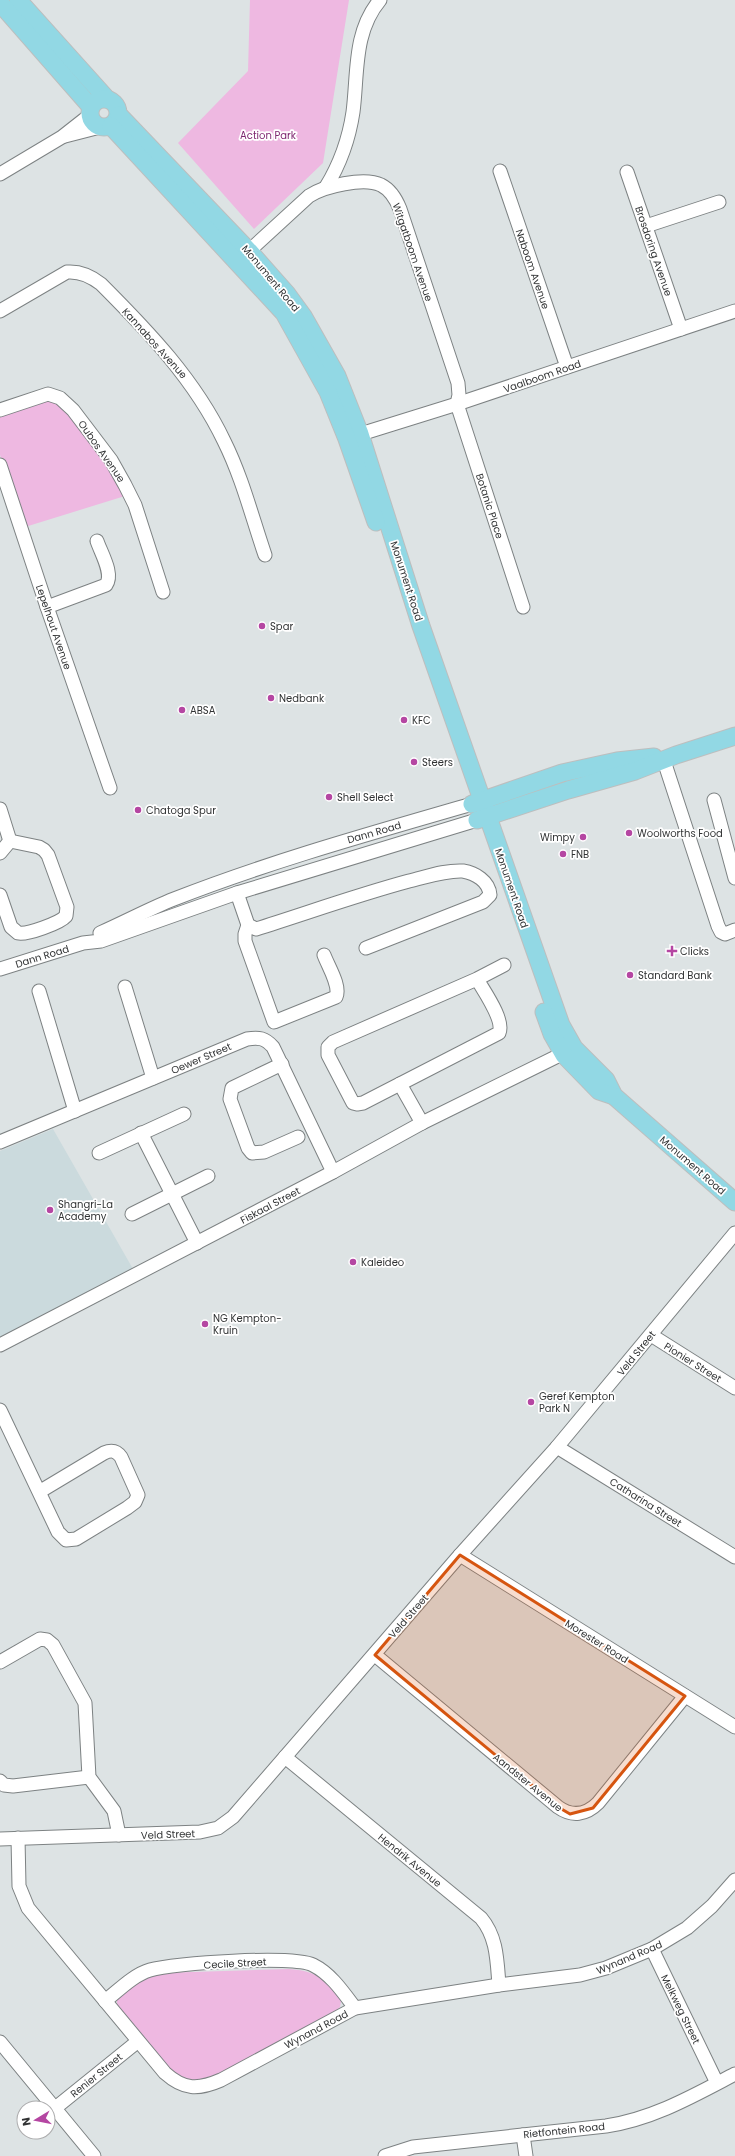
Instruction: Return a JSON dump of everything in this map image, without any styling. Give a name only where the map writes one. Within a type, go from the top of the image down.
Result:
[{"type":"main road","points":[[18,0],[107,99],[115,104],[102,118]]},
{"type":"main road","name":"Monument Road","points":[[0,3],[102,118],[287,317],[354,436]]},
{"type":"main road","name":"Monument Road","points":[[102,118],[249,251],[295,304],[326,353],[347,399],[354,436],[482,818],[537,995],[552,1034],[566,1047],[599,1091],[614,1096],[735,1202]]},
{"type":"main road","points":[[326,353],[334,387],[328,392]]},
{"type":"main road","name":"Dann Road","points":[[482,818],[568,790],[635,771],[735,736]]},
{"type":"main road","name":"Dann Road","points":[[476,802],[562,773],[588,767],[670,758]]},
{"type":"street","points":[[326,187],[337,168],[349,135],[355,97],[356,65],[369,17],[380,0]]},
{"type":"street","points":[[0,174],[62,137],[102,118]]},
{"type":"street","name":"Naboom Avenue","points":[[500,171],[567,367]]},
{"type":"street","name":"Brosdoring Avenue","points":[[627,172],[681,329]]},
{"type":"street","name":"Witgatboom Avenue","points":[[249,251],[309,196],[326,187],[373,183],[387,188],[396,200],[458,384],[459,395],[457,404]]},
{"type":"street","points":[[646,226],[719,202]]},
{"type":"street","points":[[249,251],[247,258],[264,291]]},
{"type":"street","name":"Kannabos Avenue","points":[[0,311],[67,272],[88,275],[101,284],[173,361],[204,403],[222,436],[236,467],[265,555]]},
{"type":"street","name":"Vaalboom Road","points":[[354,436],[457,404],[735,310]]},
{"type":"street","name":"Oubos Avenue","points":[[0,410],[48,394],[60,398],[73,410],[111,460],[126,485],[135,505],[163,592]]},
{"type":"street","name":"Botanic Place","points":[[457,404],[523,607]]},
{"type":"street","name":"Lepelhout Avenue","points":[[0,465],[47,607],[110,788]]},
{"type":"street","points":[[47,607],[106,585],[108,582],[108,572],[97,542]]},
{"type":"street","points":[[670,758],[718,926],[721,932],[725,934],[735,930]]},
{"type":"street","points":[[714,800],[735,878]]},
{"type":"street","name":"Dann Road","points":[[83,943],[110,928],[189,893],[344,840],[476,802]]},
{"type":"street","points":[[0,809],[10,841]]},
{"type":"street","name":"Dann Road","points":[[0,969],[83,943],[101,941],[237,893],[482,818]]},
{"type":"street","points":[[0,853],[10,841]]},
{"type":"street","points":[[0,895],[11,927],[18,933],[26,933],[58,922],[63,919],[67,912],[60,887],[48,855],[44,850],[39,847],[10,841]]},
{"type":"street","points":[[248,925],[256,929],[369,892],[440,873],[462,871],[473,874],[482,880],[489,889],[490,895],[483,902],[366,948]]},
{"type":"street","points":[[237,893],[248,925],[245,934],[245,941],[274,1022],[279,1022],[336,998],[336,985],[324,955]]},
{"type":"street","points":[[477,979],[498,1016],[500,1026],[499,1033],[363,1103],[355,1104],[350,1099],[330,1058],[328,1047],[333,1042],[477,979],[504,965]]},
{"type":"street","points":[[125,987],[153,1078]]},
{"type":"street","points":[[39,991],[75,1111]]},
{"type":"street","name":"Oewer Street","points":[[0,1142],[247,1039],[258,1037],[267,1040],[273,1047],[333,1172]]},
{"type":"street","name":"Fiskaal Street","points":[[0,1345],[333,1172],[422,1123],[540,1065],[566,1047]]},
{"type":"street","points":[[282,1064],[232,1088],[230,1099],[248,1148],[252,1153],[264,1152],[298,1137]]},
{"type":"street","points":[[400,1084],[422,1123]]},
{"type":"street","points":[[99,1153],[184,1114]]},
{"type":"street","points":[[141,1133],[197,1243]]},
{"type":"street","points":[[132,1214],[208,1176]]},
{"type":"street","name":"Veld Street","points":[[0,1838],[200,1832],[218,1828],[233,1817],[375,1655],[460,1555],[558,1447],[735,1233]]},
{"type":"street","name":"Pionier Street","points":[[651,1335],[735,1388]]},
{"type":"street","points":[[0,1410],[58,1532],[63,1538],[69,1541],[76,1539],[127,1508],[135,1502],[138,1495],[121,1457],[118,1453],[112,1450],[104,1453],[39,1492]]},
{"type":"street","name":"Catharina Street","points":[[558,1447],[735,1557]]},
{"type":"street","name":"Morester Road","points":[[460,1555],[735,1727]]},
{"type":"street","points":[[0,1662],[40,1640],[47,1640],[52,1645],[87,1707],[89,1777],[114,1810],[119,1835]]},
{"type":"street","name":"Aandster Avenue","points":[[375,1655],[558,1807],[570,1814],[589,1811],[598,1803],[685,1696]]},
{"type":"street","name":"Hendrik Avenue","points":[[285,1757],[481,1918],[492,1935],[496,1950],[499,1985]]},
{"type":"street","points":[[0,1781],[4,1785],[13,1786],[89,1777]]},
{"type":"street","name":"Wynand Road","points":[[18,1838],[18,1879],[23,1900],[137,2042],[175,2082],[185,2086],[200,2087],[221,2080],[355,2008],[499,1985],[580,1976],[606,1968],[652,1949],[687,1928],[702,1917],[735,1880]]},
{"type":"street","name":"Melkweg Street","points":[[652,1949],[717,2083]]},
{"type":"street","name":"Cecile Street","points":[[105,2001],[131,1980],[150,1970],[223,1962],[286,1960],[312,1964],[323,1971],[338,1986],[355,2008]]},
{"type":"street","points":[[0,2042],[47,2100]]},
{"type":"street","name":"Renier Street","points":[[56,2107],[137,2042]]},
{"type":"street","name":"Rietfontein Road","points":[[385,2156],[413,2147],[606,2126],[635,2121],[669,2108],[735,2074]]},
{"type":"street","points":[[56,2111],[94,2156]]},
{"type":"street","points":[[523,2135],[526,2156]]},
{"type":"highlighted area","points":[[460,1555],[685,1696],[593,1808],[570,1814],[558,1807],[375,1655]]},
{"type":"shaded area","name":"Shangri-La Academy","points":[[53,1129],[133,1269],[0,1337],[0,1151]]},
{"type":"green space","name":"Action Park","points":[[250,0],[349,0],[323,163],[254,229],[178,143],[248,71]]},
{"type":"green space","points":[[40,400],[52,400],[71,415],[93,443],[125,496],[25,527],[0,455],[0,413]]},
{"type":"green space","points":[[289,1969],[314,1974],[320,1978],[330,1987],[341,2001],[340,2007],[330,2017],[203,2083],[176,2078],[117,2009],[117,1999],[143,1978],[161,1973]]},
{"type":"place","name":"Spar","points":[[262,626]]},
{"type":"place","name":"Nedbank","points":[[271,698]]},
{"type":"place","name":"ABSA","points":[[182,710]]},
{"type":"place","name":"KFC","points":[[404,720]]},
{"type":"place","name":"Steers","points":[[414,762]]},
{"type":"place","name":"Shell Select","points":[[329,797]]},
{"type":"place","name":"Chatoga Spur","points":[[138,810]]},
{"type":"place","name":"Woolworths Food","points":[[629,833]]},
{"type":"place","name":"Wimpy","points":[[583,837]]},
{"type":"place","name":"FNB","points":[[563,854]]},
{"type":"place","name":"Clicks","points":[[672,951]]},
{"type":"place","name":"Standard Bank","points":[[630,975]]},
{"type":"place","name":"Shangri-La Academy","points":[[50,1210]]},
{"type":"place","name":"Kaleideo","points":[[353,1262]]},
{"type":"place","name":"NG Kempton- Kruin","points":[[205,1324]]},
{"type":"place","name":"Geref Kempton Park N","points":[[531,1402]]}]
